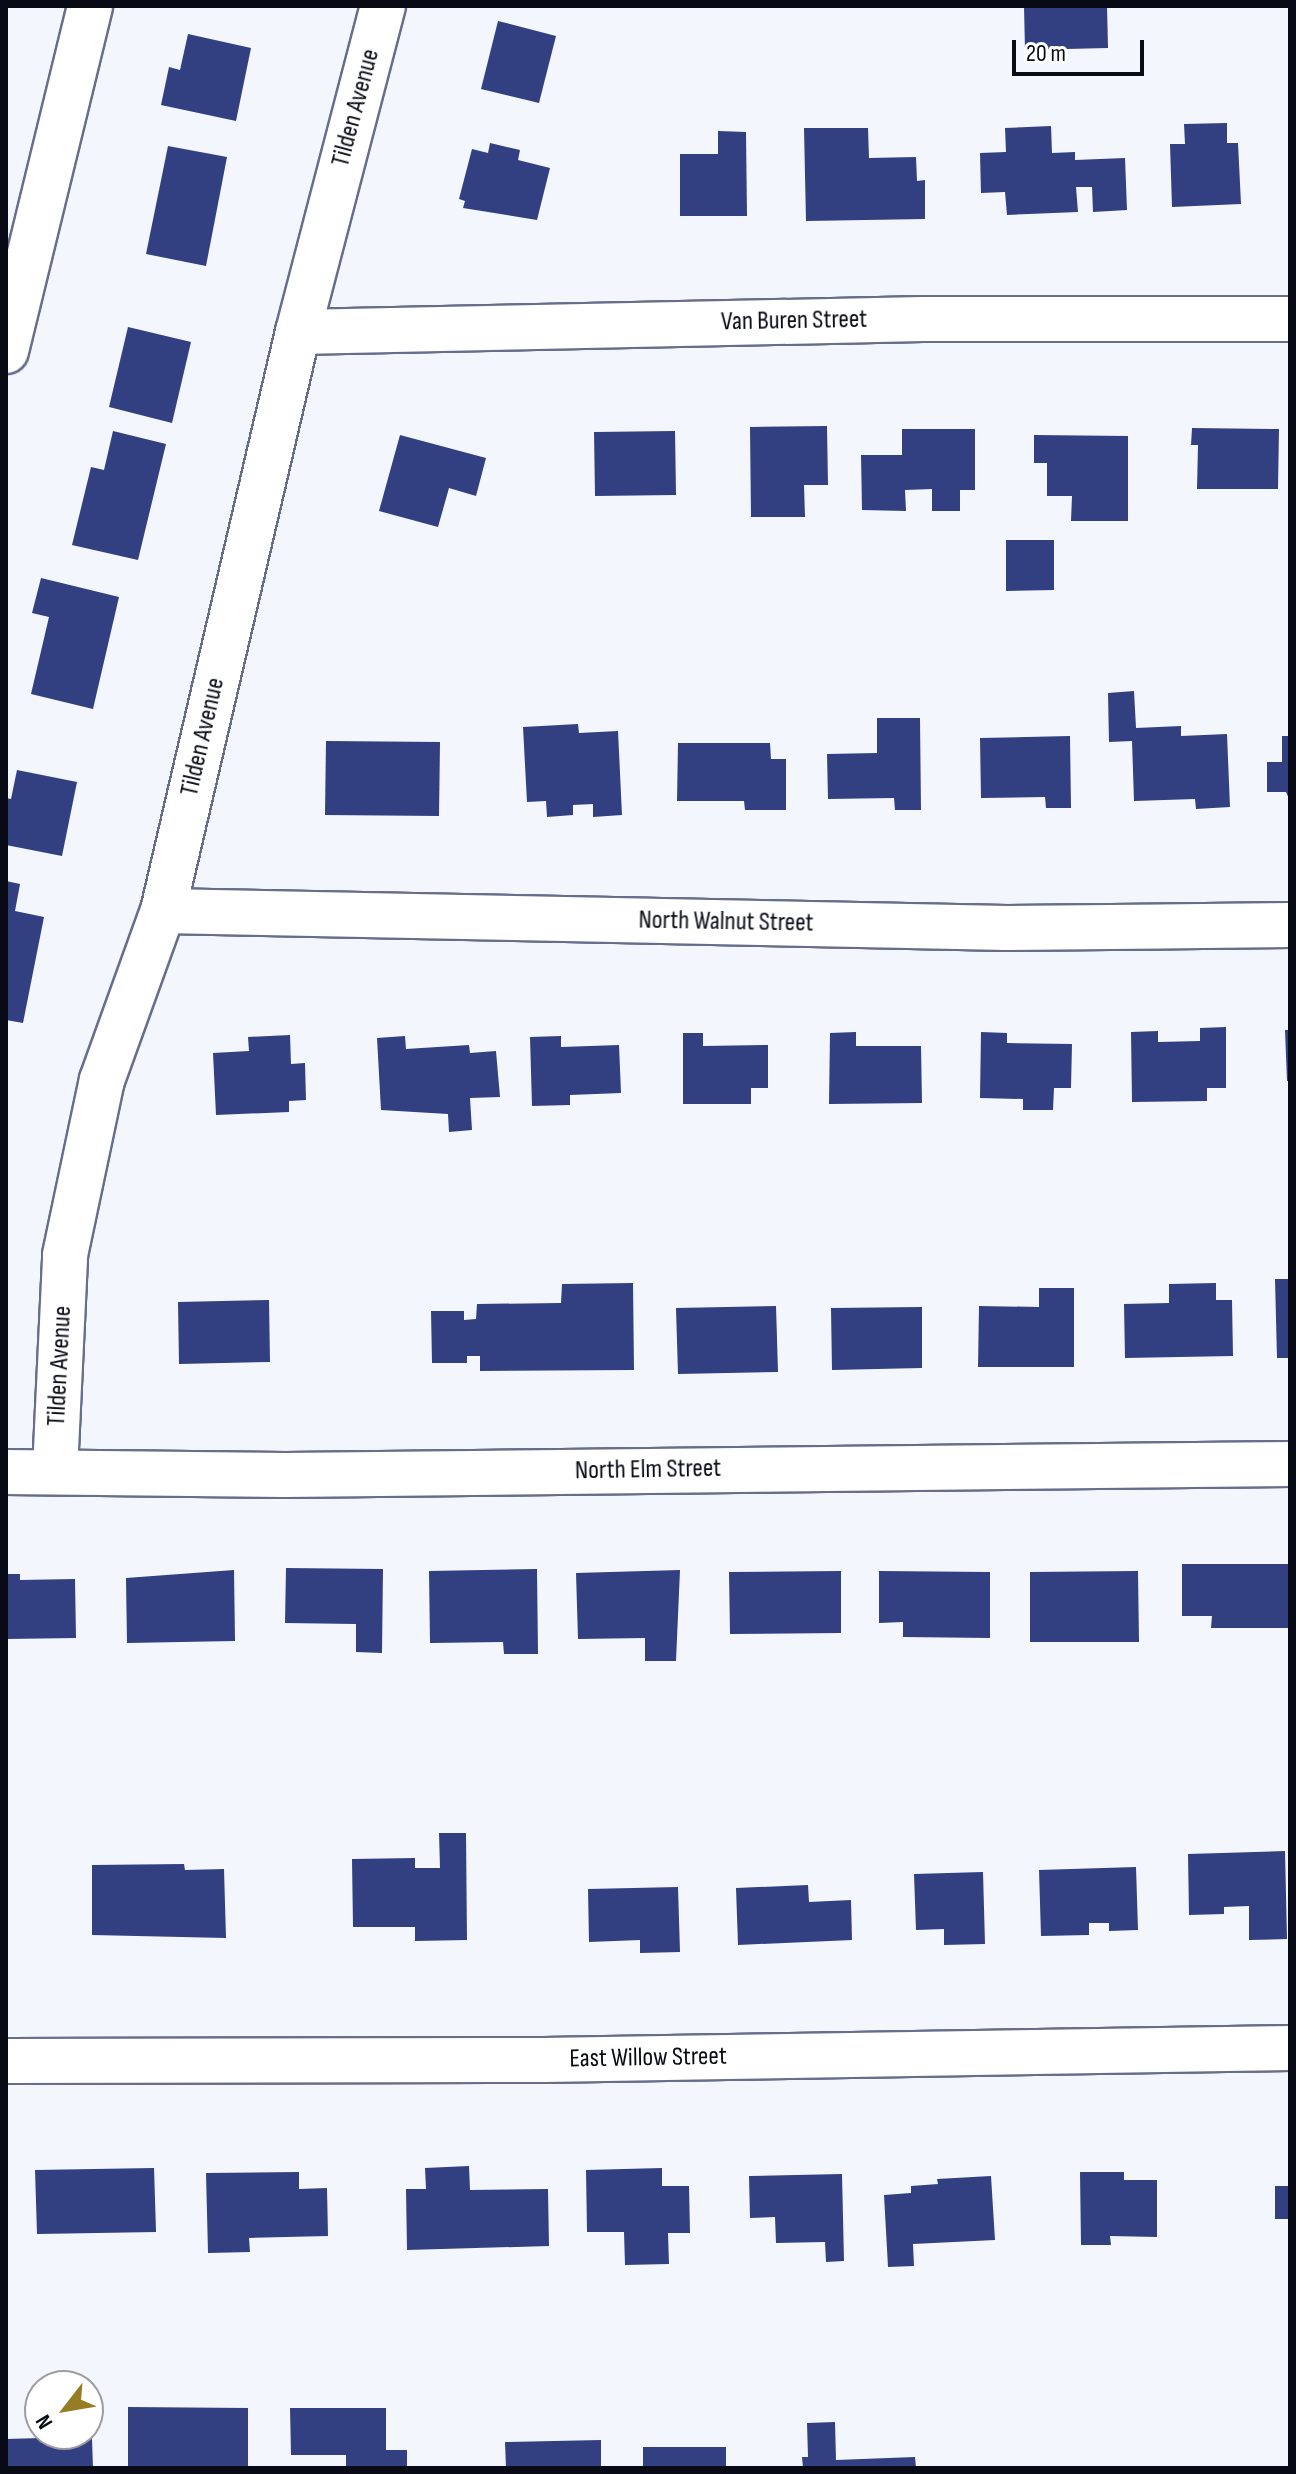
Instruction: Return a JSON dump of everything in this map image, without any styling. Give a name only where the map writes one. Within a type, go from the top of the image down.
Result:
[{"type":"street","points":[[6,351],[90,6]]},
{"type":"street","name":"Tilden Avenue","points":[[55,1471],[65,1255],[102,1080],[163,911],[298,332],[383,6]]},
{"type":"street","name":"Van Buren Street","points":[[298,332],[907,319],[1290,319]]},
{"type":"street","name":"North Walnut Street","points":[[163,911],[1007,928],[1290,925]]},
{"type":"street","name":"North Elm Street","points":[[6,1472],[285,1475],[1290,1464]]},
{"type":"street","name":"East Willow Street","points":[[6,2061],[543,2060],[1290,2048]]},
{"type":"building","points":[[1024,6],[1107,6],[1108,48],[1025,50]]},
{"type":"building","points":[[498,21],[556,36],[539,103],[481,89]]},
{"type":"building","points":[[188,34],[251,48],[236,121],[161,105],[169,67],[180,70]]},
{"type":"building","points":[[1227,123],[1227,143],[1238,143],[1241,204],[1172,207],[1170,144],[1185,144],[1184,124]]},
{"type":"building","points":[[1051,126],[1052,153],[1075,152],[1075,160],[1125,158],[1127,210],[1093,212],[1092,187],[1076,187],[1078,212],[1007,215],[1005,192],[981,193],[980,153],[1006,152],[1005,128]]},
{"type":"building","points":[[804,128],[868,128],[869,158],[916,157],[917,181],[925,180],[925,219],[806,221]]},
{"type":"building","points":[[718,131],[746,132],[747,216],[680,216],[680,154],[718,154]]},
{"type":"building","points":[[490,143],[520,150],[518,160],[550,168],[537,220],[463,208],[465,201],[459,199],[472,149],[488,153]]},
{"type":"building","points":[[168,146],[227,157],[206,266],[146,254]]},
{"type":"building","points":[[128,327],[191,342],[172,423],[109,407]]},
{"type":"building","points":[[827,426],[828,485],[804,485],[805,517],[751,517],[750,427]]},
{"type":"building","points":[[1192,428],[1279,429],[1278,489],[1197,489],[1198,445],[1191,445]]},
{"type":"building","points":[[902,429],[975,429],[975,490],[960,490],[960,511],[932,511],[932,489],[905,490],[906,511],[862,510],[861,455],[902,455]]},
{"type":"building","points":[[113,431],[166,444],[138,560],[72,545],[91,467],[104,470]]},
{"type":"building","points":[[675,431],[676,495],[595,496],[594,432]]},
{"type":"building","points":[[400,435],[486,458],[476,496],[449,488],[438,527],[379,511]]},
{"type":"building","points":[[1034,435],[1128,436],[1128,521],[1071,521],[1072,496],[1047,496],[1047,463],[1034,463]]},
{"type":"building","points":[[1006,540],[1054,540],[1054,590],[1006,591]]},
{"type":"building","points":[[41,578],[119,597],[93,709],[31,694],[49,617],[32,613]]},
{"type":"building","points":[[1134,691],[1136,728],[1181,726],[1181,736],[1227,734],[1230,807],[1196,809],[1195,799],[1134,801],[1132,741],[1109,742],[1108,693]]},
{"type":"building","points":[[877,718],[920,718],[921,810],[895,810],[894,798],[828,799],[827,754],[877,753]]},
{"type":"building","points":[[578,724],[579,733],[618,731],[622,815],[593,817],[593,804],[573,805],[573,815],[547,817],[546,801],[527,802],[523,727]]},
{"type":"building","points":[[1070,736],[1071,808],[1046,808],[1045,797],[981,798],[980,738]]},
{"type":"building","points":[[1282,736],[1290,736],[1290,801],[1286,792],[1267,792],[1267,762],[1282,762]]},
{"type":"building","points":[[326,741],[440,742],[439,816],[325,815]]},
{"type":"building","points":[[678,743],[770,743],[771,759],[786,759],[786,810],[745,810],[744,801],[677,801]]},
{"type":"building","points":[[17,770],[77,782],[62,856],[6,845],[6,798],[11,799]]},
{"type":"building","points":[[6,881],[20,884],[15,911],[44,917],[23,1023],[6,1020]]},
{"type":"building","points":[[1226,1027],[1226,1088],[1207,1088],[1207,1101],[1132,1102],[1131,1032],[1158,1031],[1158,1042],[1200,1041],[1200,1028]]},
{"type":"building","points":[[1285,1030],[1290,1030],[1290,1081],[1287,1081]]},
{"type":"building","points":[[856,1032],[856,1046],[921,1046],[922,1103],[829,1104],[830,1033]]},
{"type":"building","points":[[981,1032],[1007,1033],[1007,1043],[1072,1044],[1071,1088],[1054,1088],[1053,1110],[1023,1110],[1023,1099],[980,1098]]},
{"type":"building","points":[[683,1033],[703,1033],[703,1046],[768,1045],[768,1088],[751,1088],[751,1104],[683,1104]]},
{"type":"building","points":[[290,1035],[291,1064],[305,1063],[306,1100],[289,1101],[289,1112],[216,1115],[213,1053],[249,1051],[248,1037]]},
{"type":"building","points":[[405,1036],[406,1049],[469,1045],[470,1053],[496,1051],[500,1097],[470,1098],[472,1130],[449,1132],[448,1114],[381,1110],[377,1038]]},
{"type":"building","points":[[561,1036],[561,1047],[619,1045],[621,1093],[570,1095],[570,1105],[532,1106],[530,1037]]},
{"type":"building","points":[[1275,1279],[1290,1279],[1290,1358],[1277,1358]]},
{"type":"building","points":[[633,1283],[634,1370],[480,1371],[480,1356],[467,1356],[467,1363],[432,1363],[431,1311],[464,1311],[464,1320],[476,1319],[477,1304],[561,1303],[562,1284]]},
{"type":"building","points":[[1216,1283],[1216,1300],[1232,1300],[1233,1356],[1125,1358],[1124,1304],[1169,1303],[1169,1284]]},
{"type":"building","points":[[1039,1288],[1074,1288],[1074,1367],[978,1367],[979,1306],[1039,1307]]},
{"type":"building","points":[[269,1300],[270,1362],[179,1364],[178,1302]]},
{"type":"building","points":[[776,1306],[778,1372],[678,1374],[676,1308]]},
{"type":"building","points":[[922,1307],[922,1368],[832,1370],[831,1308]]},
{"type":"building","points":[[1182,1564],[1290,1564],[1290,1628],[1211,1628],[1212,1616],[1182,1616]]},
{"type":"building","points":[[286,1568],[383,1569],[382,1653],[356,1652],[356,1624],[285,1623]]},
{"type":"building","points":[[537,1569],[538,1654],[504,1654],[503,1642],[430,1643],[429,1571]]},
{"type":"building","points":[[234,1570],[235,1641],[127,1643],[126,1578]]},
{"type":"building","points":[[680,1570],[676,1661],[645,1661],[645,1638],[578,1639],[576,1573]]},
{"type":"building","points":[[841,1571],[841,1633],[730,1634],[729,1572]]},
{"type":"building","points":[[879,1571],[990,1572],[990,1638],[903,1637],[903,1622],[879,1623]]},
{"type":"building","points":[[1138,1571],[1139,1642],[1030,1642],[1030,1572]]},
{"type":"building","points":[[6,1574],[20,1574],[20,1580],[75,1579],[76,1638],[6,1639]]},
{"type":"building","points":[[439,1833],[466,1833],[467,1940],[415,1941],[415,1927],[353,1927],[352,1859],[415,1858],[415,1868],[440,1868]]},
{"type":"building","points":[[1285,1851],[1287,1939],[1249,1940],[1249,1906],[1224,1907],[1224,1914],[1189,1915],[1188,1854]]},
{"type":"building","points":[[184,1864],[185,1870],[224,1869],[226,1938],[92,1935],[92,1865]]},
{"type":"building","points":[[1136,1867],[1138,1930],[1109,1931],[1109,1923],[1089,1923],[1089,1935],[1041,1936],[1039,1870]]},
{"type":"building","points":[[983,1872],[985,1944],[944,1945],[944,1929],[916,1930],[914,1874]]},
{"type":"building","points":[[808,1885],[809,1902],[851,1900],[852,1940],[738,1945],[736,1888]]},
{"type":"building","points":[[678,1887],[680,1952],[640,1953],[640,1940],[589,1942],[588,1889]]},
{"type":"building","points":[[469,2166],[470,2190],[548,2189],[549,2246],[407,2250],[406,2189],[426,2189],[425,2168]]},
{"type":"building","points":[[154,2168],[156,2232],[37,2234],[35,2170]]},
{"type":"building","points":[[662,2168],[662,2186],[689,2186],[690,2233],[668,2233],[669,2264],[625,2265],[624,2232],[587,2232],[586,2170]]},
{"type":"building","points":[[299,2172],[299,2189],[327,2188],[328,2236],[249,2238],[250,2252],[208,2253],[206,2173]]},
{"type":"building","points":[[1080,2172],[1124,2172],[1124,2180],[1157,2180],[1157,2237],[1110,2236],[1111,2245],[1081,2245]]},
{"type":"building","points":[[842,2174],[844,2261],[826,2262],[825,2242],[776,2243],[775,2217],[750,2218],[749,2176]]},
{"type":"building","points":[[991,2176],[995,2240],[913,2244],[914,2266],[888,2267],[884,2195],[911,2193],[911,2186],[938,2184],[937,2179]]},
{"type":"building","points":[[1275,2186],[1290,2186],[1290,2219],[1275,2219]]},
{"type":"building","points":[[128,2407],[248,2408],[248,2468],[128,2468]]},
{"type":"building","points":[[290,2408],[386,2408],[386,2450],[407,2450],[407,2468],[346,2468],[346,2455],[291,2455]]},
{"type":"building","points":[[835,2422],[836,2460],[915,2457],[916,2468],[803,2468],[802,2457],[808,2457],[807,2423]]},
{"type":"building","points":[[24,2438],[24,2450],[92,2450],[93,2468],[6,2468],[6,2439]]},
{"type":"building","points":[[601,2440],[601,2468],[506,2468],[505,2442]]},
{"type":"building","points":[[643,2447],[726,2447],[726,2468],[643,2468]]}]
